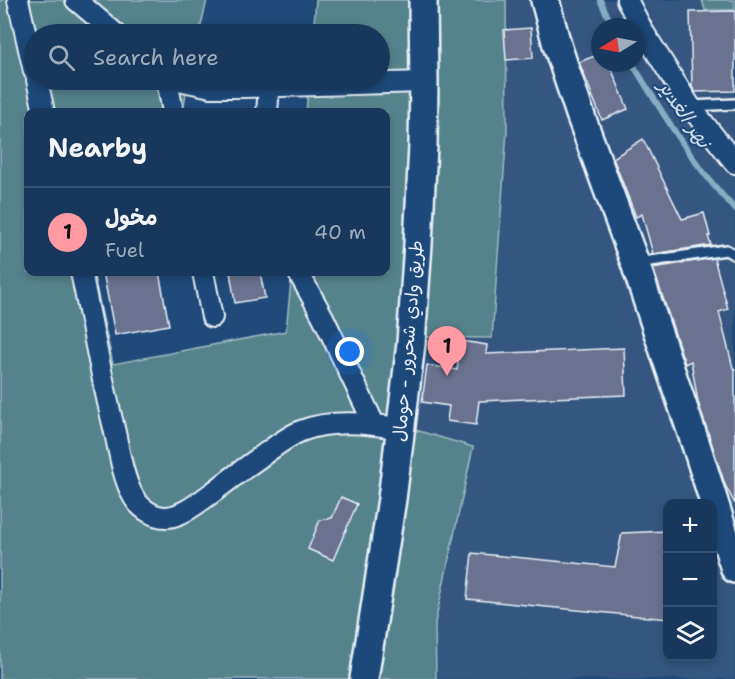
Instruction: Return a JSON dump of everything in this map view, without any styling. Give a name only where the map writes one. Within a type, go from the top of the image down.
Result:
[{"type":"main road","name":"طريق وادي شحرور - حومال","points":[[364,679],[392,499],[411,343],[418,244],[424,82],[423,0]]},
{"type":"main road","points":[[545,0],[580,114],[635,263],[735,569]]},
{"type":"street","points":[[18,0],[24,26]]},
{"type":"street","points":[[76,0],[104,24]]},
{"type":"street","points":[[627,0],[690,106],[735,163]]},
{"type":"street","points":[[390,83],[424,82]]},
{"type":"street","points":[[39,90],[43,108]]},
{"type":"street","points":[[169,90],[172,108]]},
{"type":"street","points":[[267,108],[269,90]]},
{"type":"street","points":[[82,276],[124,473],[132,495],[141,508],[155,515],[167,517],[183,512],[200,502],[284,439],[303,430],[349,423],[374,424],[401,429]]},
{"type":"street","points":[[204,276],[212,317]]},
{"type":"street","points":[[300,276],[323,317],[374,424]]},
{"type":"lane","points":[[690,106],[735,104]]},
{"type":"lane","points":[[635,263],[726,250],[735,255]]},
{"type":"shaded area","points":[[506,0],[702,0],[706,10],[735,10],[735,679],[436,679],[435,623],[412,429],[423,337],[491,338],[507,130]]},
{"type":"green space","points":[[0,0],[207,0],[201,24],[24,24],[24,90],[186,90],[184,108],[24,108],[24,276],[94,276],[113,364],[286,331],[292,276],[390,276],[390,108],[306,108],[308,90],[390,90],[390,24],[314,24],[316,0],[506,0],[507,130],[492,338],[423,337],[412,429],[473,447],[435,623],[436,679],[0,679]]},
{"type":"green space","points":[[702,0],[735,0],[735,10],[705,10]]},
{"type":"building","points":[[735,11],[735,91],[695,92],[692,87],[690,12]]},
{"type":"building","points":[[531,28],[533,58],[506,60],[504,30]]},
{"type":"building","points":[[591,57],[591,72],[613,72],[628,109],[602,120],[579,62]]},
{"type":"building","points":[[643,139],[682,219],[704,213],[711,245],[653,254],[642,214],[636,217],[613,158]]},
{"type":"building","points":[[714,258],[728,309],[719,312],[735,369],[735,504],[725,485],[698,402],[691,361],[685,364],[653,268]]},
{"type":"building","points":[[104,276],[160,276],[169,325],[115,335]]},
{"type":"building","points":[[231,276],[261,276],[265,298],[235,303]]},
{"type":"building","points":[[461,341],[487,345],[486,354],[624,348],[626,395],[479,401],[476,425],[447,421],[449,406],[422,402],[427,365],[457,370]]},
{"type":"building","points":[[341,497],[357,504],[333,560],[308,549],[320,520],[332,518]]},
{"type":"building","points":[[663,531],[663,619],[467,599],[472,553],[615,567],[622,533]]},
{"type":"waterway","name":"نهر الغدير","points":[[600,0],[609,18]]},
{"type":"waterway","name":"نهر الغدير","points":[[638,72],[693,158],[735,209]]},
{"type":"place","name":"مخول","points":[[447,376]]}]
